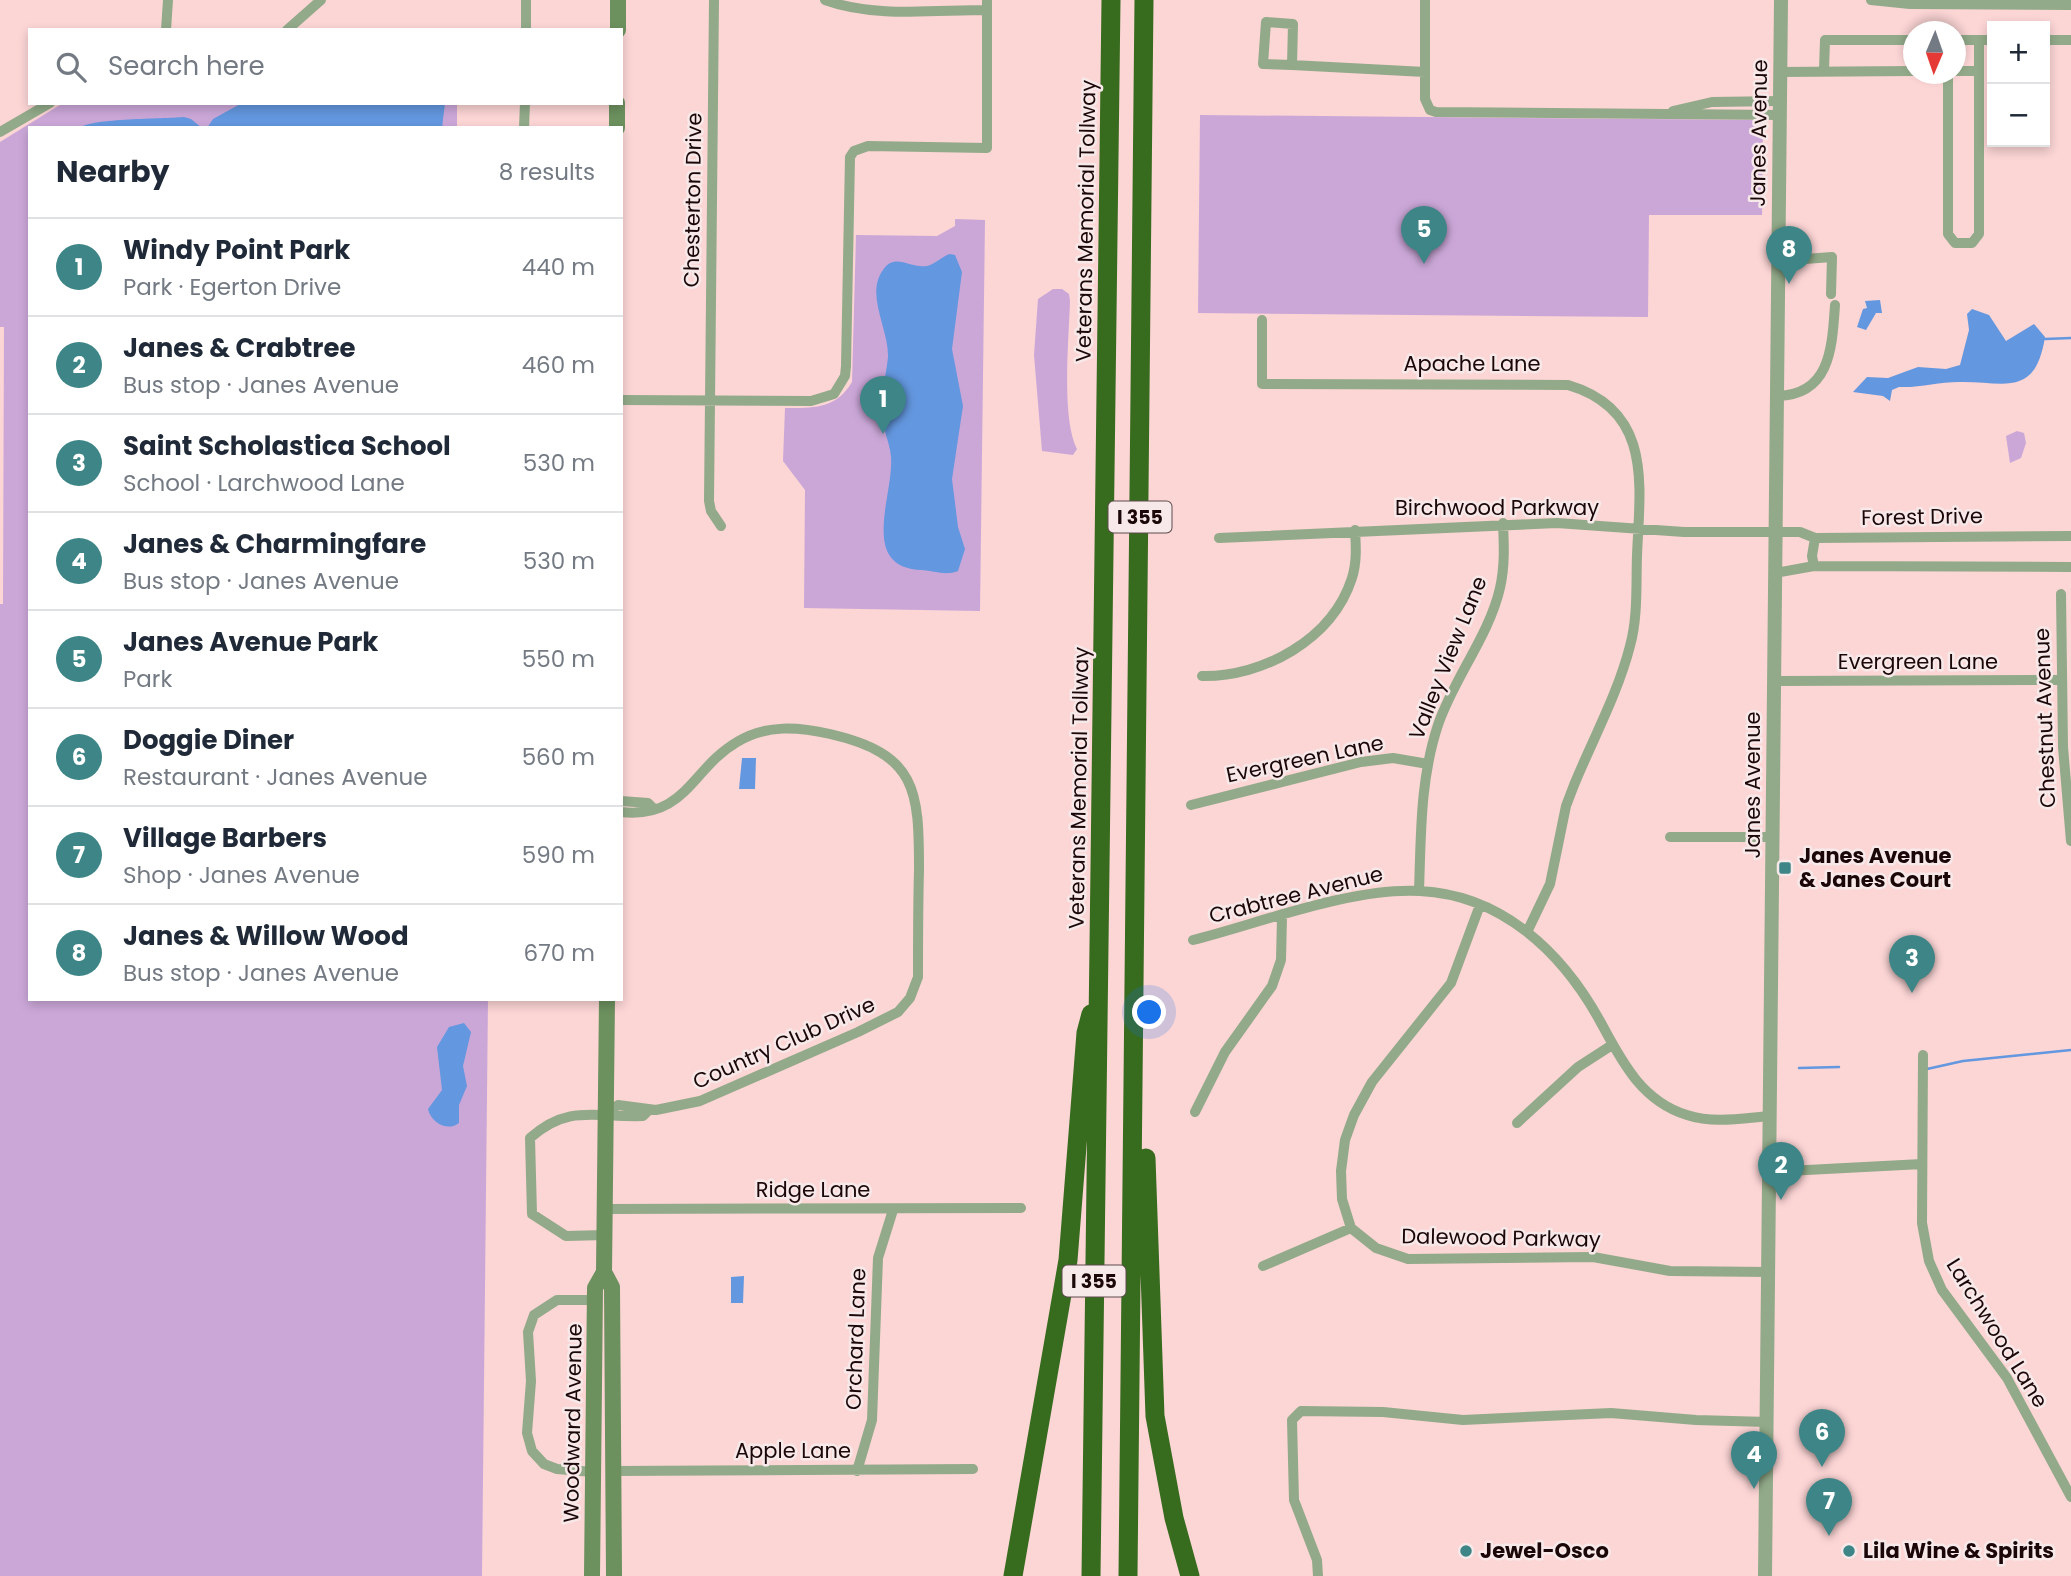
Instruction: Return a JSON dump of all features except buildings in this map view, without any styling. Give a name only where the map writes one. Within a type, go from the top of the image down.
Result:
[{"type":"highway","name":"Veterans Memorial Tollway","points":[[1091,1576],[1111,0]]},
{"type":"highway","name":"I 355","points":[[1128,1576],[1144,0]]},
{"type":"highway","points":[[1013,1576],[1068,1260],[1086,1033],[1100,986]]},
{"type":"highway","points":[[1135,1034],[1144,1101],[1154,1416],[1174,1518],[1190,1576]]},
{"type":"main road","points":[[618,0],[618,28]]},
{"type":"main road","points":[[617,105],[617,126]]},
{"type":"main road","name":"Woodward Avenue","points":[[592,1576],[595,1288],[604,1272],[607,1001]]},
{"type":"main road","name":"Woodward Avenue","points":[[604,1272],[612,1287],[614,1576]]},
{"type":"street","points":[[166,28],[168,0]]},
{"type":"street","points":[[289,28],[321,0]]},
{"type":"street","points":[[526,0],[526,28]]},
{"type":"street","name":"Chesterton Drive","points":[[714,0],[709,501],[710,511],[721,526]]},
{"type":"street","points":[[623,400],[817,401],[834,394],[843,380],[846,366],[848,164],[853,151],[868,146],[987,148],[987,5],[845,4],[825,0]]},
{"type":"street","points":[[1425,0],[1427,105],[1436,112],[1667,114],[1780,108]]},
{"type":"street","name":"Janes Avenue","points":[[1766,1574],[1781,0]]},
{"type":"street","points":[[1871,0],[1910,4],[2055,2],[2071,5]]},
{"type":"street","points":[[1292,65],[1293,24],[1266,22],[1263,64],[1425,72]]},
{"type":"street","points":[[1824,70],[1825,40],[1903,40]]},
{"type":"street","points":[[1966,40],[1987,40]]},
{"type":"street","points":[[1948,84],[1948,234],[1955,243],[1972,243],[1979,234],[1979,40]]},
{"type":"street","points":[[2050,40],[2071,40]]},
{"type":"street","points":[[1781,72],[1903,71]]},
{"type":"street","points":[[1966,71],[1979,71]]},
{"type":"street","points":[[0,132],[47,105]]},
{"type":"street","points":[[524,126],[525,105]]},
{"type":"street","points":[[1778,261],[1832,257],[1831,294]]},
{"type":"street","points":[[1777,396],[1803,393],[1816,382],[1831,346],[1835,306]]},
{"type":"street","name":"Apache Lane","points":[[1262,320],[1262,384],[1557,383],[1589,392],[1620,417],[1634,444],[1641,478],[1638,529]]},
{"type":"street","name":"Birchwood Parkway","points":[[1219,538],[1503,523],[1776,532]]},
{"type":"street","name":"Valley View Lane","points":[[1419,891],[1428,764],[1445,707],[1496,601],[1503,573],[1503,523]]},
{"type":"street","points":[[1528,930],[1550,884],[1566,806],[1630,645],[1635,620],[1638,529]]},
{"type":"street","points":[[1202,676],[1236,674],[1260,667],[1285,654],[1321,629],[1338,606],[1353,576],[1355,530]]},
{"type":"street","name":"Forest Drive","points":[[1776,532],[1800,532],[1815,538],[2071,536]]},
{"type":"street","points":[[1814,566],[1812,556],[1815,538]]},
{"type":"street","points":[[1775,572],[1814,566],[2071,567]]},
{"type":"street","name":"Chestnut Avenue","points":[[2061,594],[2064,778],[2071,841]]},
{"type":"street","name":"Evergreen Lane","points":[[1774,681],[2062,680]]},
{"type":"street","name":"Country Club Drive","points":[[605,1235],[566,1236],[532,1214],[530,1138],[542,1128],[578,1113],[618,1117],[643,1116],[649,1111],[701,1101],[891,1018],[910,998],[918,971],[918,807],[909,782],[882,752],[857,740],[799,728],[755,733],[715,758],[677,801],[653,808],[646,813],[623,812]]},
{"type":"street","name":"Evergreen Lane","points":[[1191,806],[1361,762],[1393,758],[1428,764]]},
{"type":"street","points":[[623,801],[648,803],[653,808]]},
{"type":"street","points":[[1670,837],[1774,837]]},
{"type":"street","name":"Crabtree Avenue","points":[[1193,940],[1367,893],[1419,891],[1451,895],[1480,905],[1528,930],[1570,974],[1612,1045],[1641,1087],[1674,1110],[1688,1116],[1723,1120],[1771,1116]]},
{"type":"street","points":[[1264,1266],[1351,1228],[1340,1186],[1345,1140],[1354,1115],[1372,1082],[1451,983],[1480,905]]},
{"type":"street","points":[[1195,1112],[1225,1052],[1272,986],[1280,960],[1282,917]]},
{"type":"street","points":[[1517,1123],[1578,1067],[1612,1045]]},
{"type":"street","name":"Larchwood Lane","points":[[1923,1055],[1923,1235],[1935,1277],[2007,1378],[2071,1497]]},
{"type":"street","points":[[1770,1172],[1922,1164]]},
{"type":"street","name":"Ridge Lane","points":[[605,1209],[1021,1209]]},
{"type":"street","name":"Orchard Lane","points":[[857,1471],[872,1420],[878,1258],[893,1210]]},
{"type":"street","name":"Dalewood Parkway","points":[[1351,1228],[1376,1248],[1408,1258],[1593,1257],[1670,1270],[1769,1272]]},
{"type":"street","points":[[593,1472],[553,1468],[532,1451],[527,1433],[531,1381],[528,1332],[534,1315],[548,1303],[566,1299],[595,1300]]},
{"type":"street","points":[[1318,1576],[1317,1560],[1294,1500],[1292,1420],[1301,1411],[1383,1412],[1463,1420],[1611,1413],[1696,1420],[1768,1422]]},
{"type":"street","name":"Apple Lane","points":[[612,1471],[973,1469]]},
{"type":"shaded area","points":[[60,105],[457,105],[457,126],[28,126],[28,1001],[488,1001],[482,1576],[0,1576],[0,604],[3,604],[4,327],[0,327],[0,142]]},
{"type":"shaded area","points":[[1200,115],[1763,120],[1762,215],[1649,215],[1648,317],[1198,313]]},
{"type":"shaded area","points":[[955,219],[985,220],[980,611],[804,608],[805,490],[783,461],[785,408],[815,407],[831,402],[846,391],[852,382],[856,235],[937,236],[955,226]]},
{"type":"shaded area","points":[[1053,289],[1062,289],[1069,294],[1070,301],[1067,398],[1072,435],[1077,449],[1073,455],[1042,451],[1034,355],[1038,299]]},
{"type":"shaded area","points":[[2017,431],[2024,433],[2026,443],[2021,458],[2010,463],[2006,436]]},
{"type":"water","points":[[238,105],[445,105],[442,126],[208,126],[213,119]]},
{"type":"water","points":[[184,117],[200,126],[84,126],[113,121]]},
{"type":"water","points":[[950,254],[955,255],[962,272],[952,349],[963,406],[952,479],[958,527],[965,549],[958,571],[944,573],[902,566],[891,557],[885,543],[885,509],[891,457],[883,421],[882,394],[888,357],[876,290],[883,270],[893,262],[927,266]]},
{"type":"water","points":[[1880,300],[1882,313],[1876,313],[1866,330],[1857,327],[1863,309],[1867,308],[1865,301]]},
{"type":"water","points":[[1972,309],[1989,315],[2006,341],[2034,324],[2045,337],[2034,370],[2025,378],[2003,384],[1959,382],[1899,387],[1892,390],[1890,401],[1883,396],[1853,392],[1867,377],[1888,378],[1918,367],[1946,369],[1960,365],[1969,330],[1967,314]]},
{"type":"water","points":[[742,758],[756,758],[755,789],[739,789]]},
{"type":"water","points":[[464,1023],[471,1032],[463,1066],[467,1086],[459,1105],[459,1123],[450,1127],[436,1122],[428,1109],[442,1090],[437,1047],[449,1027]]},
{"type":"water","points":[[744,1276],[743,1303],[731,1303],[731,1277]]},
{"type":"waterway","points":[[2045,339],[2071,338]]},
{"type":"waterway","points":[[1927,1069],[1963,1061],[2071,1050]]},
{"type":"waterway","points":[[1799,1068],[1839,1067]]},
{"type":"place","name":"Janes Avenue Park","points":[[1424,264]]},
{"type":"place","name":"Janes & Willow Wood","points":[[1789,284]]},
{"type":"place","name":"Windy Point Park","points":[[883,434]]},
{"type":"place","name":"Janes Avenue & Janes Court","points":[[1785,868]]},
{"type":"place","name":"Saint Scholastica School","points":[[1912,993]]},
{"type":"place","name":"Janes & Crabtree","points":[[1781,1200]]},
{"type":"place","name":"Doggie Diner","points":[[1822,1467]]},
{"type":"place","name":"Janes & Charmingfare","points":[[1754,1489]]},
{"type":"place","name":"Village Barbers","points":[[1829,1536]]},
{"type":"place","name":"Jewel-Osco","points":[[1466,1551]]},
{"type":"place","name":"Lila Wine & Spirits","points":[[1849,1551]]}]
